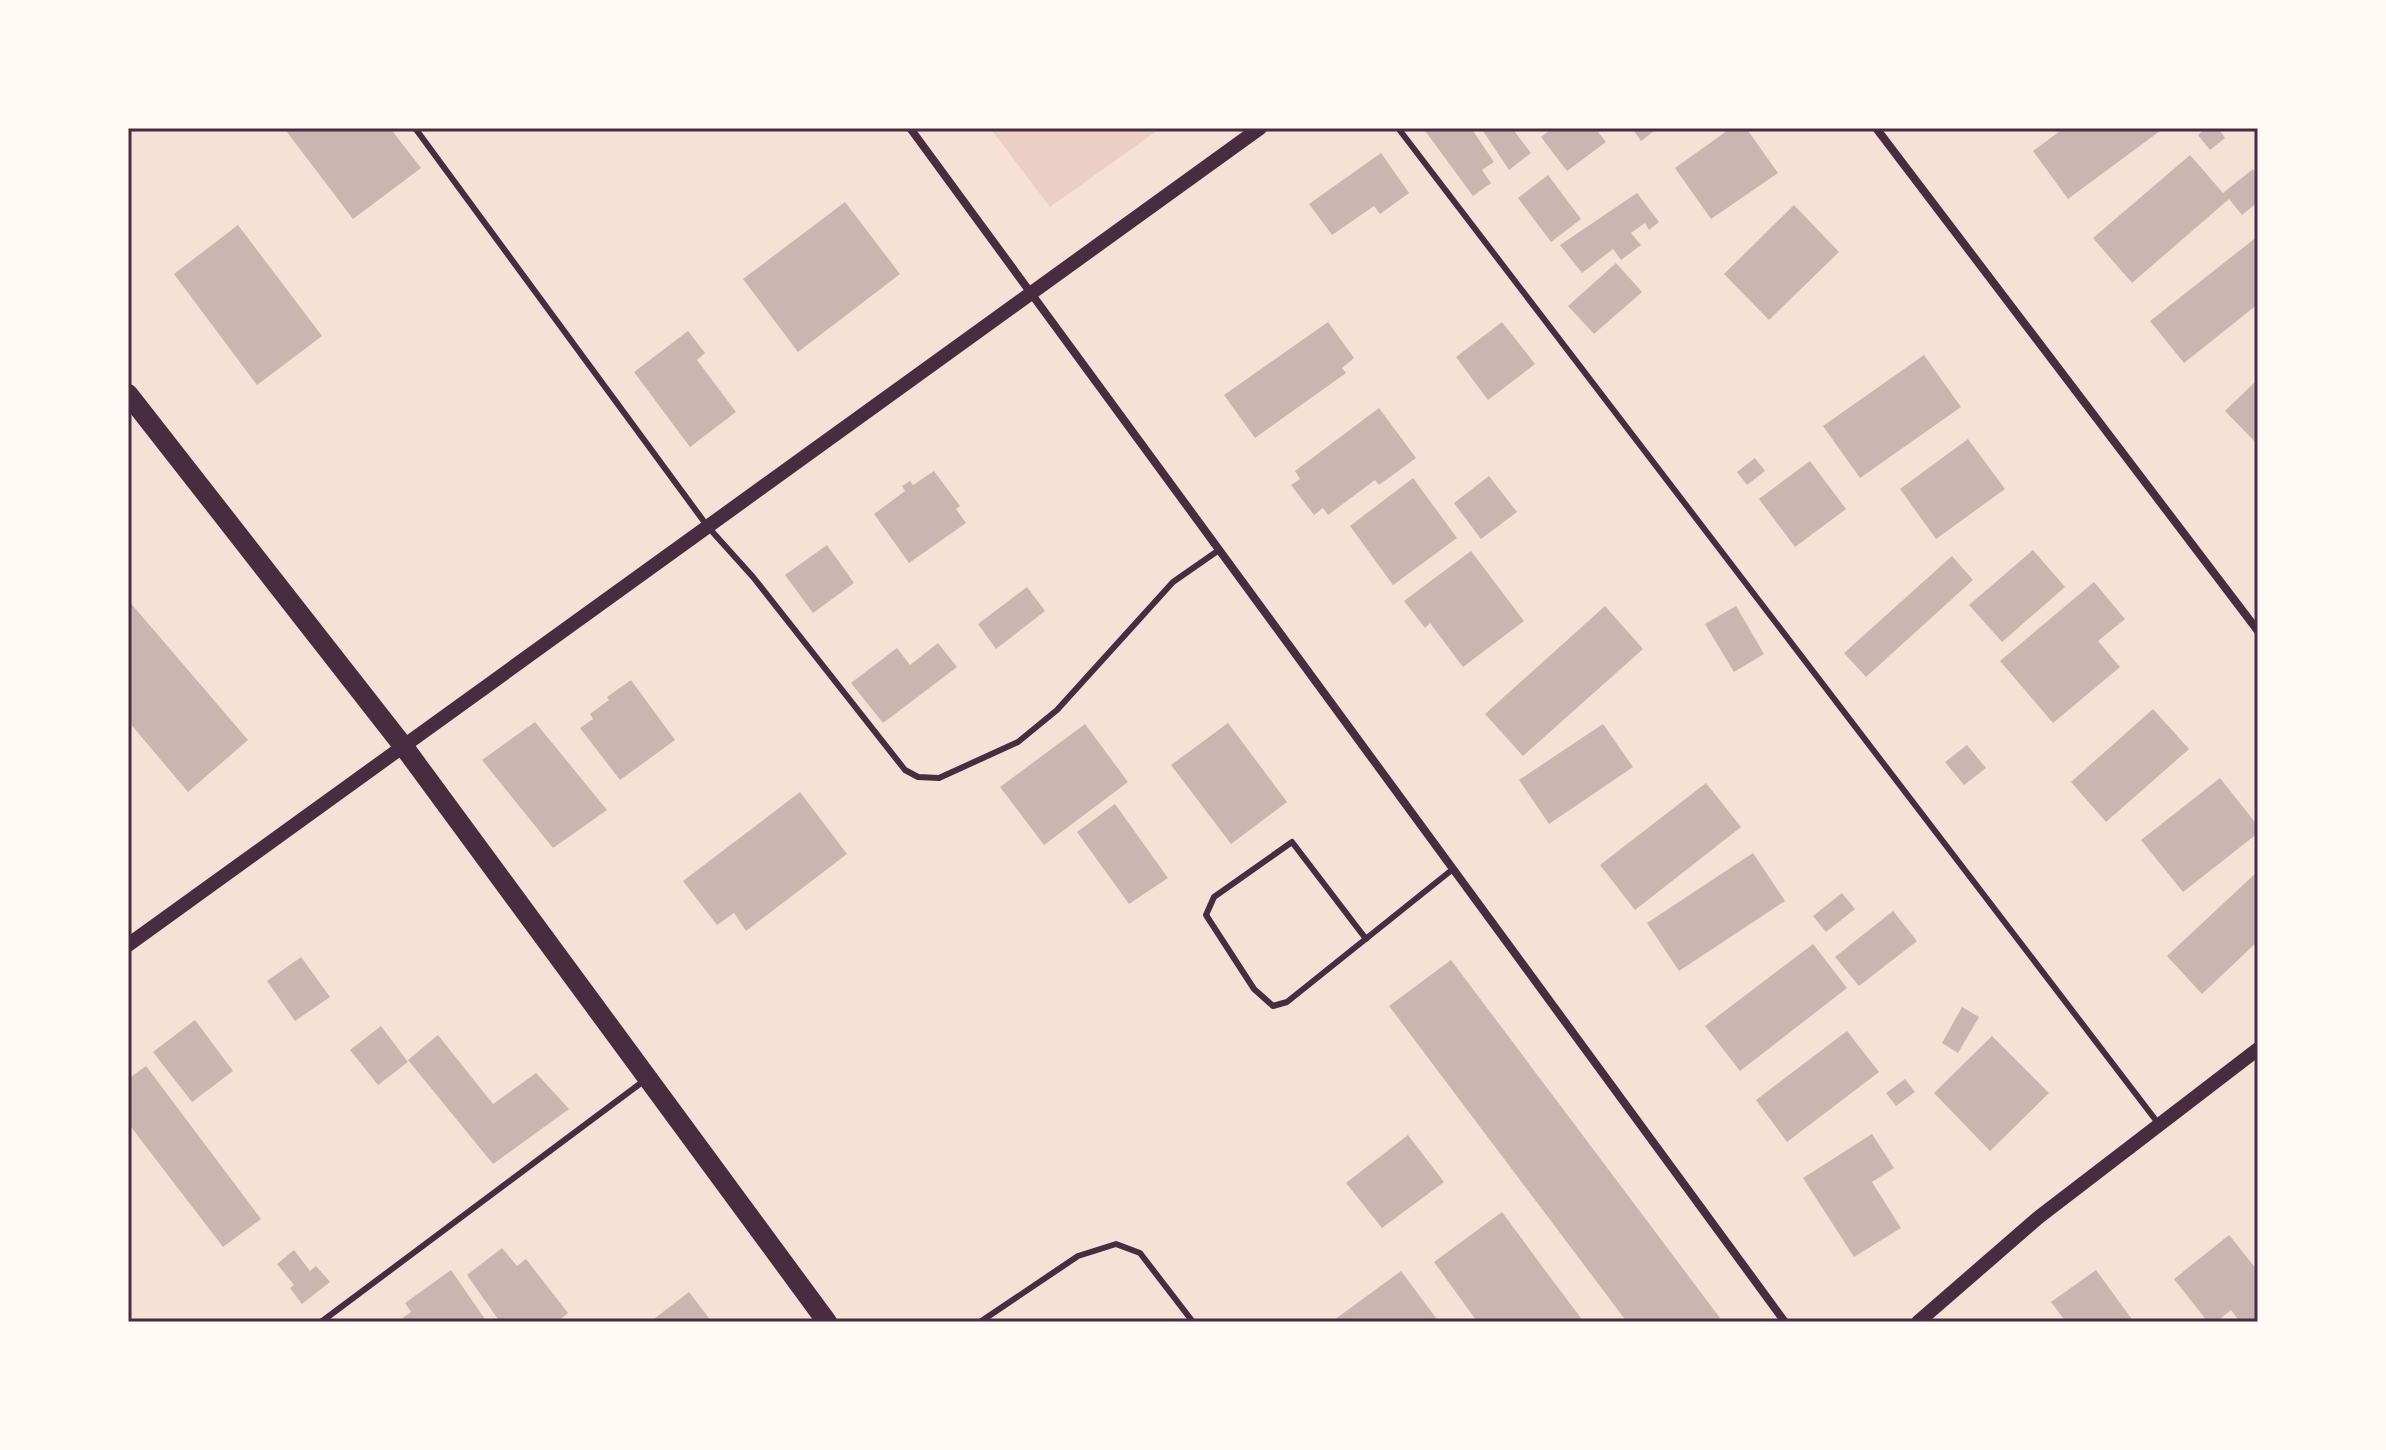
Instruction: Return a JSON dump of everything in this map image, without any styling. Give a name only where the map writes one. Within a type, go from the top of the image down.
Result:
[{"type":"main road","points":[[128,394],[404,747],[827,1322]]},
{"type":"street","points":[[910,128],[1785,1322]]},
{"type":"street","points":[[128,945],[1260,128]]},
{"type":"street","points":[[1876,128],[2258,631]]},
{"type":"street","points":[[1918,1322],[2039,1217],[2258,1049]]},
{"type":"lane","points":[[415,128],[708,527],[753,577],[905,770],[918,777],[939,778],[965,769],[1018,742],[1057,710],[1173,582],[1219,550]]},
{"type":"lane","points":[[1398,128],[2159,1125]]},
{"type":"lane","points":[[1366,939],[1292,842],[1214,897],[1206,915],[1254,989],[1273,1006],[1287,1002],[1388,922],[1453,869]]},
{"type":"lane","points":[[321,1322],[647,1079]]},
{"type":"lane","points":[[980,1322],[1078,1256],[1116,1244],[1140,1253],[1193,1322]]},
{"type":"shaded area","points":[[990,128],[1161,128],[1050,207]]},
{"type":"building","points":[[284,128],[390,128],[421,168],[353,219]]},
{"type":"building","points":[[1423,128],[1471,128],[1494,162],[1482,170],[1491,183],[1473,196]]},
{"type":"building","points":[[1481,128],[1512,128],[1531,153],[1509,170]]},
{"type":"building","points":[[1553,128],[1595,128],[1606,142],[1567,171],[1541,137]]},
{"type":"building","points":[[1632,128],[1658,128],[1641,141]]},
{"type":"building","points":[[1731,128],[1746,128],[1778,173],[1711,219],[1675,168]]},
{"type":"building","points":[[2064,128],[2164,128],[2068,199],[2033,151]]},
{"type":"building","points":[[2206,128],[2218,128],[2225,138],[2210,150],[2198,135]]},
{"type":"building","points":[[1381,153],[1409,193],[1380,214],[1374,206],[1332,235],[1309,204]]},
{"type":"building","points":[[2190,155],[2223,193],[2253,169],[2258,176],[2258,202],[2242,215],[2229,199],[2132,283],[2093,238]]},
{"type":"building","points":[[1548,175],[1581,219],[1551,242],[1518,198]]},
{"type":"building","points":[[1637,193],[1659,222],[1649,230],[1645,223],[1631,233],[1641,245],[1621,260],[1613,249],[1582,273],[1560,245]]},
{"type":"building","points":[[845,202],[900,274],[798,352],[743,279]]},
{"type":"building","points":[[1794,205],[1839,252],[1769,320],[1724,274]]},
{"type":"building","points":[[238,225],[322,336],[257,385],[174,274]]},
{"type":"building","points":[[2258,236],[2258,304],[2184,363],[2150,321]]},
{"type":"building","points":[[1616,263],[1642,292],[1594,334],[1568,306]]},
{"type":"building","points":[[1328,322],[1354,358],[1342,368],[1346,373],[1255,438],[1224,395]]},
{"type":"building","points":[[1502,322],[1535,364],[1488,400],[1456,357]]},
{"type":"building","points":[[688,331],[705,353],[697,360],[736,412],[690,447],[634,372]]},
{"type":"building","points":[[1924,355],[1961,407],[1860,478],[1823,426]]},
{"type":"building","points":[[2258,379],[2258,445],[2225,411]]},
{"type":"building","points":[[1379,408],[1416,458],[1379,485],[1375,480],[1328,515],[1323,508],[1314,515],[1291,485],[1300,479],[1295,471]]},
{"type":"building","points":[[1968,439],[2005,489],[1936,539],[1900,489]]},
{"type":"building","points":[[1755,458],[1765,471],[1747,485],[1737,472]]},
{"type":"building","points":[[1810,461],[1846,509],[1795,547],[1759,499]]},
{"type":"building","points":[[934,471],[960,506],[956,509],[966,523],[909,563],[874,514],[905,491],[902,486],[910,481],[913,485]]},
{"type":"building","points":[[1489,476],[1517,512],[1481,539],[1454,503]]},
{"type":"building","points":[[1413,478],[1457,538],[1393,585],[1350,526]]},
{"type":"building","points":[[827,545],[854,583],[813,613],[785,575]]},
{"type":"building","points":[[2033,550],[2065,587],[2002,642],[1969,605]]},
{"type":"building","points":[[1471,551],[1524,621],[1463,667],[1430,623],[1425,628],[1404,601]]},
{"type":"building","points":[[1952,556],[1973,580],[1866,677],[1844,653]]},
{"type":"building","points":[[2094,582],[2125,619],[2098,641],[2120,667],[2053,723],[2000,661]]},
{"type":"building","points":[[1027,587],[1045,611],[996,649],[978,624]]},
{"type":"building","points":[[128,600],[248,740],[188,792],[128,721]]},
{"type":"building","points":[[1605,606],[1643,649],[1523,756],[1485,714]]},
{"type":"building","points":[[1736,606],[1764,654],[1734,672],[1705,624]]},
{"type":"building","points":[[938,643],[957,667],[883,723],[851,683],[897,648],[910,665]]},
{"type":"building","points":[[631,680],[675,740],[620,780],[580,728],[593,719],[590,714],[609,700],[607,697]]},
{"type":"building","points":[[2153,709],[2189,749],[2106,822],[2071,782]]},
{"type":"building","points":[[535,722],[607,810],[553,848],[482,760]]},
{"type":"building","points":[[1228,723],[1287,802],[1231,844],[1171,765]]},
{"type":"building","points":[[1085,724],[1128,782],[1044,845],[1000,787]]},
{"type":"building","points":[[1603,724],[1633,767],[1549,824],[1519,780]]},
{"type":"building","points":[[1967,745],[1986,768],[1964,785],[1945,762]]},
{"type":"building","points":[[2220,778],[2258,826],[2258,833],[2183,892],[2141,840]]},
{"type":"building","points":[[1706,783],[1741,827],[1635,910],[1600,865]]},
{"type":"building","points":[[800,792],[847,854],[746,931],[734,913],[717,925],[683,881]]},
{"type":"building","points":[[1115,804],[1168,878],[1129,904],[1077,832]]},
{"type":"building","points":[[1753,853],[1785,901],[1679,971],[1647,923]]},
{"type":"building","points":[[2258,871],[2258,941],[2202,994],[2167,956]]},
{"type":"building","points":[[1842,893],[1855,909],[1826,932],[1813,916]]},
{"type":"building","points":[[1893,911],[1917,941],[1859,986],[1835,957]]},
{"type":"building","points":[[1813,944],[1847,988],[1740,1071],[1705,1026]]},
{"type":"building","points":[[301,957],[330,997],[295,1021],[267,981]]},
{"type":"building","points":[[1451,960],[1720,1318],[1715,1322],[1627,1322],[1389,1006]]},
{"type":"building","points":[[1962,1007],[1979,1017],[1958,1053],[1942,1043]]},
{"type":"building","points":[[195,1020],[233,1071],[192,1102],[153,1052]]},
{"type":"building","points":[[381,1026],[408,1062],[378,1085],[350,1050]]},
{"type":"building","points":[[1847,1031],[1879,1072],[1787,1142],[1756,1100]]},
{"type":"building","points":[[438,1035],[493,1104],[536,1073],[569,1109],[493,1164],[408,1060]]},
{"type":"building","points":[[1992,1036],[2049,1093],[1990,1151],[1934,1093]]},
{"type":"building","points":[[146,1066],[261,1219],[223,1247],[128,1123],[128,1079]]},
{"type":"building","points":[[1905,1079],[1915,1092],[1896,1106],[1886,1093]]},
{"type":"building","points":[[1872,1134],[1894,1168],[1872,1182],[1901,1228],[1854,1257],[1803,1178]]},
{"type":"building","points":[[1408,1135],[1444,1182],[1382,1228],[1346,1183]]},
{"type":"building","points":[[1502,1212],[1584,1322],[1476,1320],[1434,1262]]},
{"type":"building","points":[[2229,1235],[2258,1271],[2258,1322],[2240,1322],[2231,1310],[2216,1322],[2208,1322],[2174,1279]]},
{"type":"building","points":[[502,1248],[517,1266],[526,1259],[568,1313],[557,1322],[500,1322],[467,1275]]},
{"type":"building","points":[[294,1250],[310,1271],[316,1266],[330,1282],[302,1304],[290,1288],[294,1285],[277,1264]]},
{"type":"building","points":[[451,1270],[487,1322],[397,1322],[411,1312],[405,1303]]},
{"type":"building","points":[[2096,1270],[2134,1322],[2066,1322],[2051,1302]]},
{"type":"building","points":[[1401,1271],[1439,1322],[1334,1320]]},
{"type":"building","points":[[689,1292],[712,1322],[650,1322]]}]
